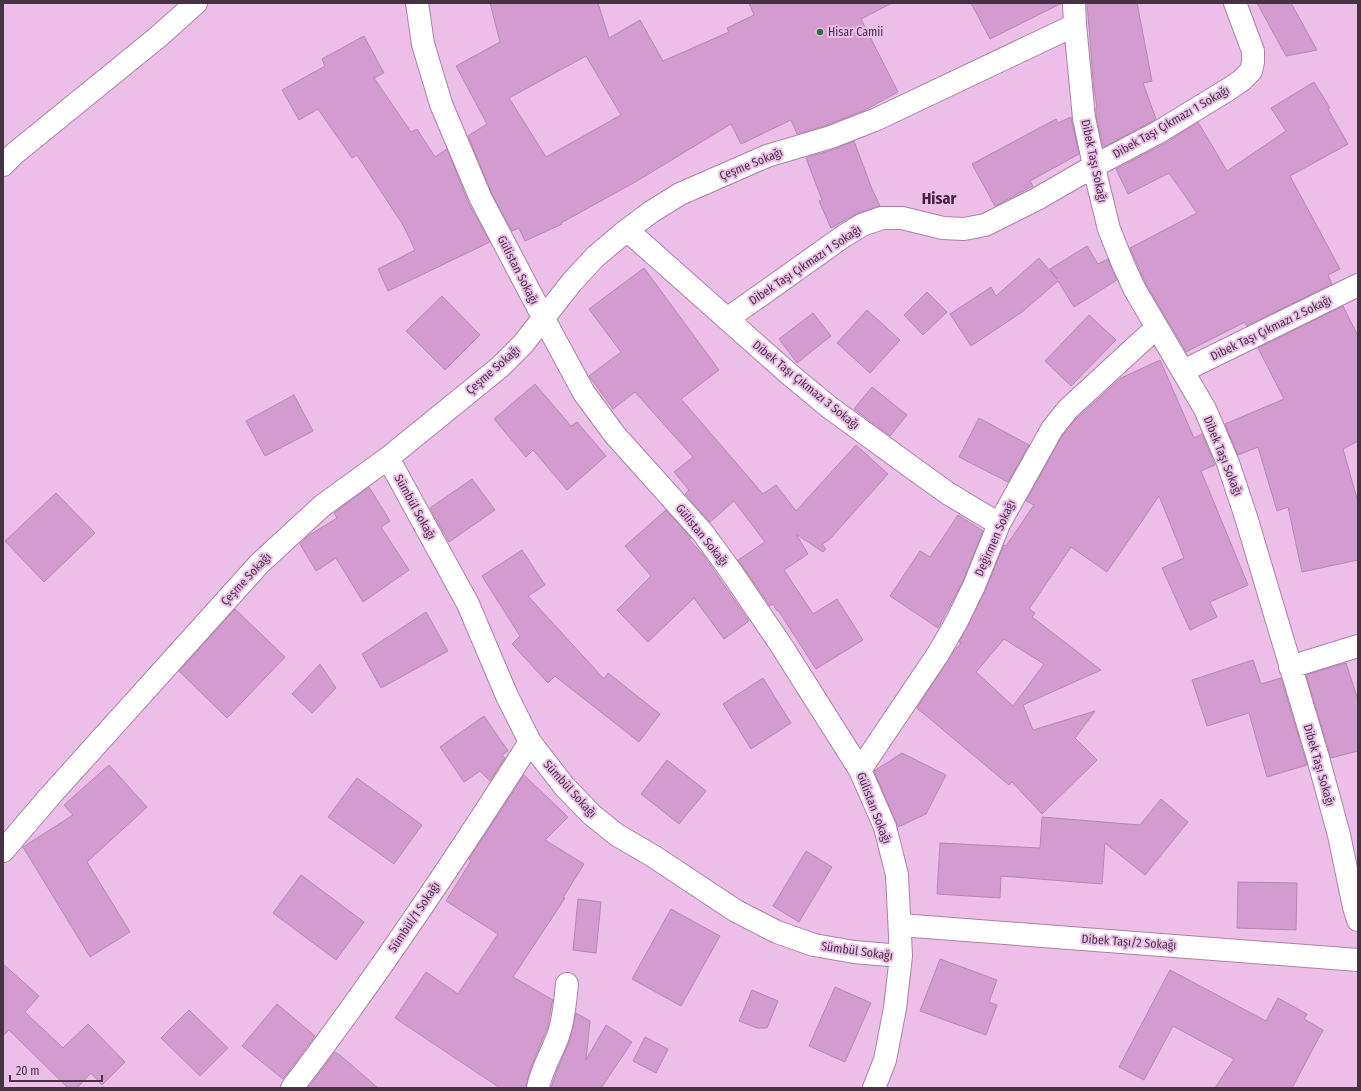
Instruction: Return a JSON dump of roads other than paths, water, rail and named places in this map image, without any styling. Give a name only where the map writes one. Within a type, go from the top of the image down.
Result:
[{"type":"street","points":[[3,165],[20,149],[158,37],[196,3]]},
{"type":"street","name":"Gülistan Sokağı","points":[[417,3],[423,44],[441,104],[481,199],[584,393],[615,434],[702,533],[781,645],[860,770],[885,826],[897,875],[901,956],[895,1008],[888,1045],[874,1088]]},
{"type":"street","name":"Dibek Taşı Sokağı","points":[[1074,3],[1084,118],[1109,229],[1135,290],[1205,409],[1228,463],[1246,517],[1318,758],[1339,835],[1358,920]]},
{"type":"street","name":"Dibek Taşı Çıkmazı 1 Sokağı","points":[[727,319],[844,236],[862,225],[882,218],[902,218],[943,228],[964,228],[985,225],[1037,199],[1094,166],[1157,133],[1229,89],[1242,80],[1251,71],[1253,62],[1253,51],[1235,3]]},
{"type":"street","name":"Çeşme Sokağı","points":[[3,851],[50,796],[259,564],[322,506],[388,458],[500,367],[523,344],[572,282],[595,257],[627,230],[651,212],[680,194],[768,156],[831,137],[877,118],[1075,25]]},
{"type":"street","name":"Dibek Taşı Çıkmazı 3 Sokağı","points":[[627,230],[829,407],[937,486],[999,524]]},
{"type":"street","name":"Dibek Taşı Çıkmazı 2 Sokağı","points":[[1183,370],[1358,285]]},
{"type":"street","name":"Değirmen Sokağı","points":[[860,770],[938,654],[957,621],[974,586],[999,524],[1052,429],[1068,409],[1156,328]]},
{"type":"street","name":"Sümbül Sokağı","points":[[388,458],[468,604],[507,696],[530,742],[564,786],[592,815],[617,835],[653,856],[736,911],[778,932],[814,945],[854,952],[901,956]]},
{"type":"street","points":[[1290,667],[1358,646]]},
{"type":"street","name":"Sümbül/1 Sokağı","points":[[292,1088],[370,982],[502,787],[530,742]]},
{"type":"street","name":"Dibek Taşı/2 Sokağı","points":[[900,925],[1358,960]]},
{"type":"street","points":[[538,1088],[539,1080],[559,1034],[563,1015],[566,984]]},
{"type":"place","name":"Hisar Camii","points":[[820,32]]},
{"type":"district","name":"Hisar","points":[[939,198]]}]
